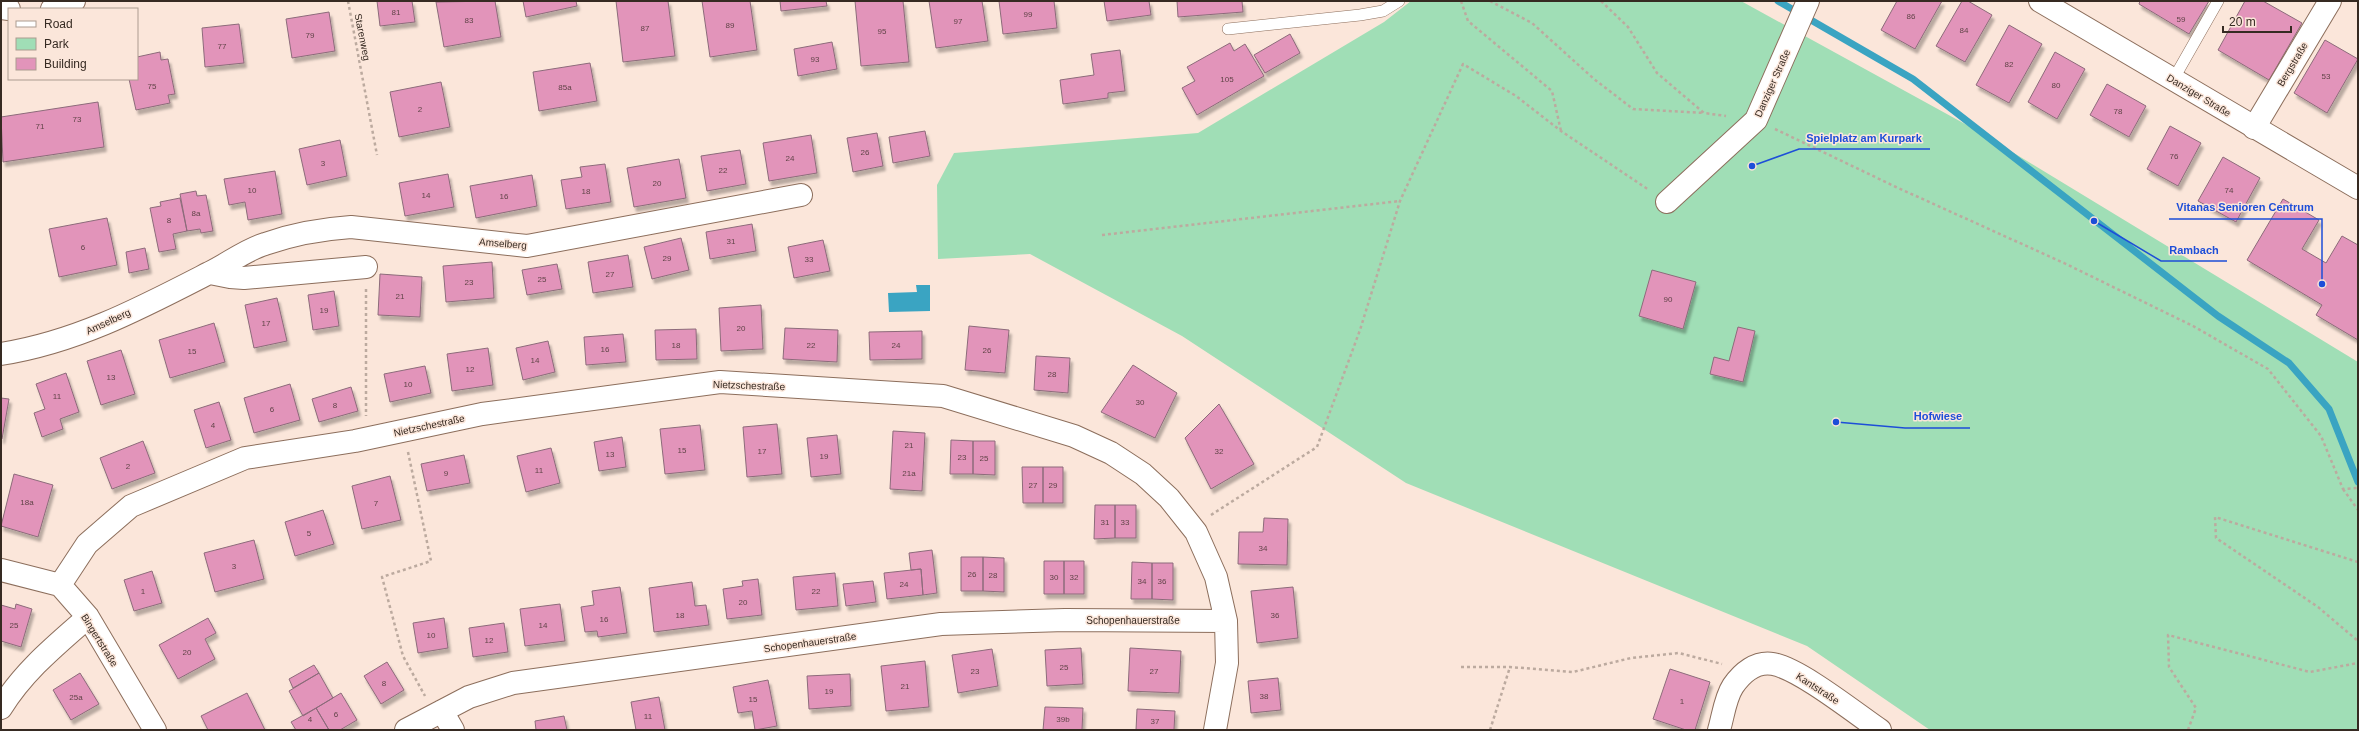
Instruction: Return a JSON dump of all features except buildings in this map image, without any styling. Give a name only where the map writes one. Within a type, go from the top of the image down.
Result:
[{"type":"street","points":[[55,8],[74,1]]},
{"type":"street","name":"Danziger Straße","points":[[1667,202],[1756,120],[1808,1]]},
{"type":"street","name":"Danziger Straße","points":[[2040,1],[2358,188]]},
{"type":"street","name":"Bergstraße","points":[[2254,128],[2330,1]]},
{"type":"street","name":"Amselberg","points":[[1,354],[31,349],[90,331],[210,273],[264,244],[324,229],[352,227],[527,246],[801,195]]},
{"type":"street","points":[[210,273],[230,278],[244,278],[366,267]]},
{"type":"street","name":"Nietzschestraße","points":[[60,585],[87,544],[131,506],[245,458],[367,438],[482,414],[720,382],[943,396],[1074,436],[1111,453],[1143,474],[1169,498],[1192,527],[1216,577],[1226,621],[1227,663],[1215,730]]},
{"type":"street","points":[[1,570],[60,585]]},
{"type":"street","name":"Bingertstraße","points":[[60,585],[88,617],[155,730]]},
{"type":"street","points":[[1,708],[16,685],[47,652],[88,617]]},
{"type":"street","name":"Schopenhauerstraße","points":[[406,730],[469,697],[514,683],[941,624],[1065,620],[1226,621]]},
{"type":"street","name":"Kantstraße","points":[[1719,730],[1732,687],[1736,682],[1746,671],[1760,665],[1773,664],[1797,674],[1880,730]]},
{"type":"street","points":[[442,711],[453,730]]},
{"type":"lane","points":[[1228,29],[1360,15],[1383,11],[1399,1]]},
{"type":"lane","points":[[2173,80],[2218,1]]},
{"type":"path","name":"Starenweg","points":[[348,1],[378,155]]},
{"type":"path","points":[[1461,1],[1468,20],[1552,91],[1561,131]]},
{"type":"path","points":[[1490,1],[1532,23],[1594,79],[1633,109],[1704,113],[1756,120],[1896,188],[2079,270],[2193,326],[2268,369],[2320,436],[2343,489],[2358,510]]},
{"type":"path","points":[[1601,1],[1628,27],[1657,72],[1704,113]]},
{"type":"path","points":[[1192,527],[1317,448],[1360,330],[1400,201],[1463,64],[1516,96],[1561,131],[1667,202]]},
{"type":"path","points":[[1102,235],[1400,201]]},
{"type":"path","points":[[366,267],[367,438]]},
{"type":"path","points":[[403,430],[432,561],[382,577],[403,656],[428,701],[442,711]]},
{"type":"path","points":[[2343,489],[2358,488]]},
{"type":"path","points":[[2358,562],[2215,517],[2216,538],[2318,607],[2358,641]]},
{"type":"path","points":[[2188,730],[2196,708],[2169,667],[2168,635],[2310,672],[2358,663]]},
{"type":"path","points":[[1461,667],[1510,667],[1574,672],[1631,658],[1679,653],[1711,661]]},
{"type":"path","points":[[1490,730],[1510,667]]},
{"type":"green space","points":[[1411,1],[1741,1],[1976,130],[2358,362],[2358,730],[1930,730],[1807,646],[1406,483],[1182,336],[1030,254],[938,259],[937,185],[954,153],[1198,133],[1384,22]]},
{"type":"water","points":[[916,285],[930,285],[930,311],[889,312],[888,293],[917,292]]},
{"type":"waterway","points":[[1778,1],[1913,79],[2218,316],[2289,363],[2329,409],[2358,482]]},
{"type":"place","name":"Spielplatz am Kurpark","points":[[1752,166]]},
{"type":"place","name":"Rambach","points":[[2094,221]]},
{"type":"place","name":"Vitanas Senioren Centrum","points":[[2322,284]]},
{"type":"place","name":"Hofwiese","points":[[1836,422]]}]
